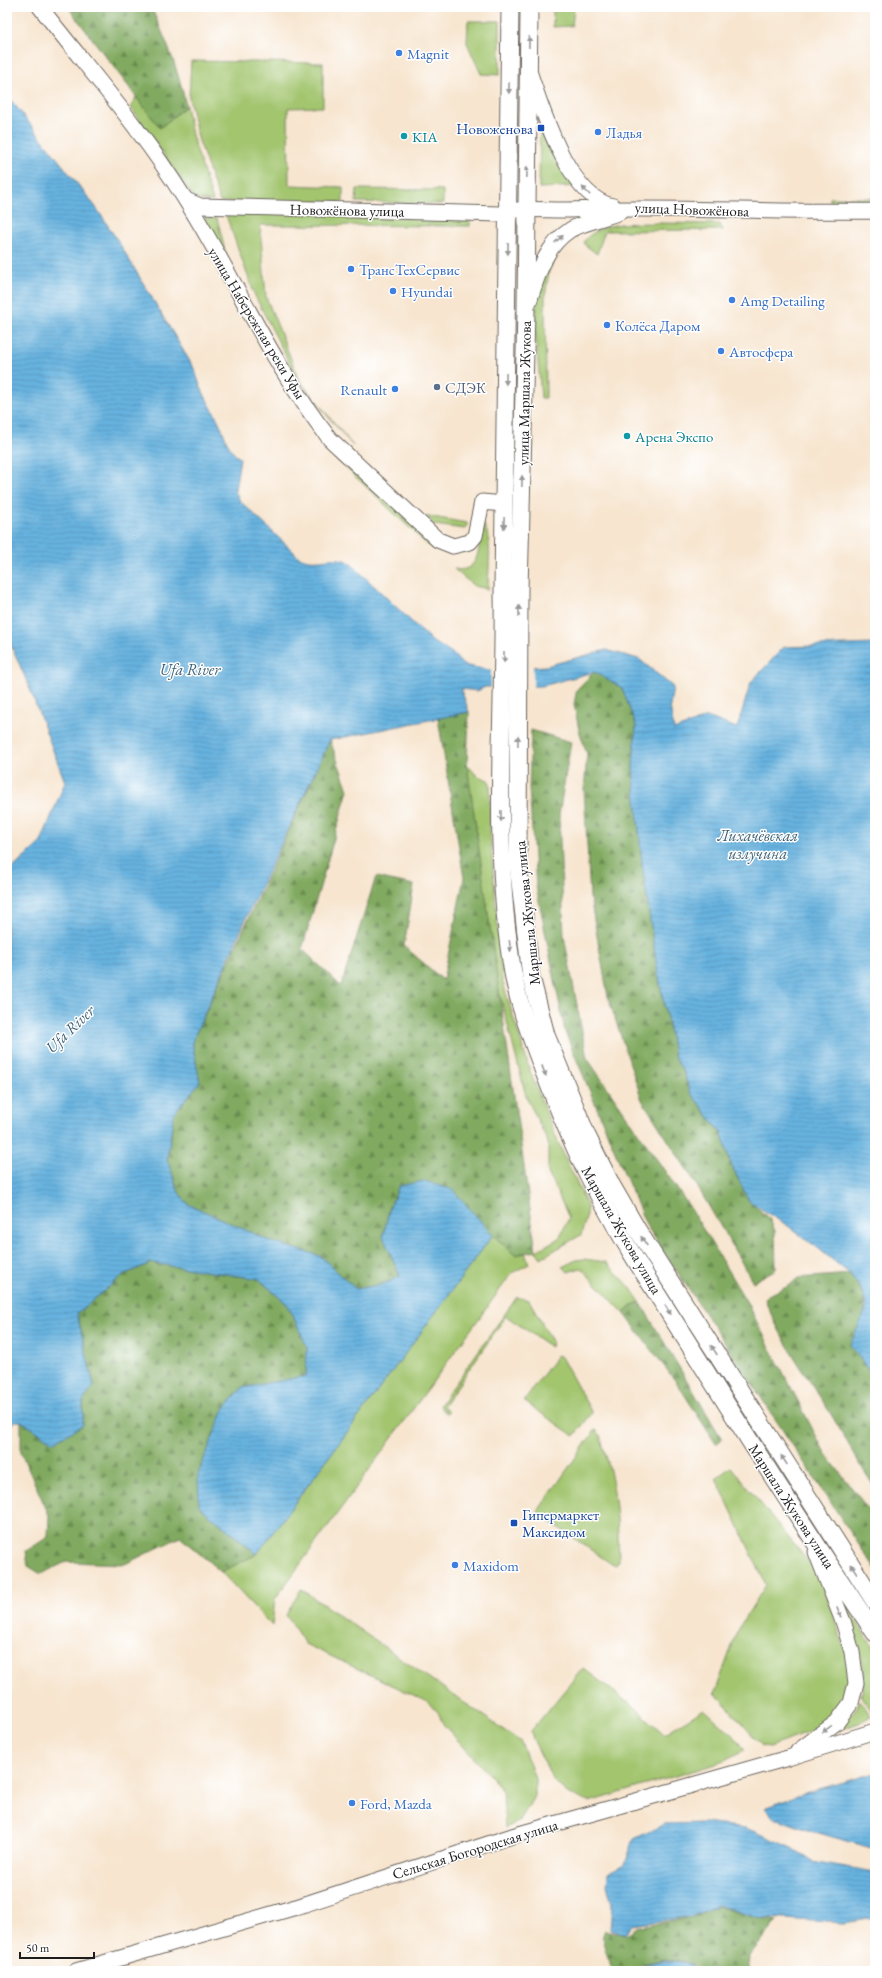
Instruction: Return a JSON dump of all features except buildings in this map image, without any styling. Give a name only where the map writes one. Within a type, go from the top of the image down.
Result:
[{"type":"main road","name":"улица Маршала Жукова","points":[[510,7],[509,210],[504,504],[511,590],[518,780]]},
{"type":"main road","name":"улица Маршала Жукова","points":[[501,778],[504,662],[511,590],[526,311],[529,7]]},
{"type":"main road","name":"Маршала Жукова улица","points":[[501,778],[502,876],[514,975],[532,1040],[561,1116],[597,1193],[630,1249],[810,1536],[875,1633]]},
{"type":"main road","name":"Маршала Жукова улица","points":[[518,780],[518,864],[531,977],[546,1035],[587,1136],[612,1186],[637,1229],[875,1602]]},
{"type":"street","name":"улица Набережная реки Уфы","points":[[40,7],[158,159],[186,200],[279,364],[316,421],[330,439],[392,499],[438,540],[453,546],[470,542],[475,536],[482,502],[504,504]]},
{"type":"street","points":[[528,70],[557,145],[569,168],[584,190],[597,201],[611,206],[634,207]]},
{"type":"street","name":"Новожёнова улица","points":[[186,200],[200,206],[500,214],[509,210]]},
{"type":"street","name":"улица Новожёнова","points":[[509,210],[634,207],[796,212],[875,211]]},
{"type":"street","points":[[526,311],[542,262],[555,242],[570,229],[634,207]]},
{"type":"street","points":[[788,1758],[837,1722],[851,1703],[856,1683],[852,1652],[844,1624],[810,1536]]},
{"type":"street","name":"Сельская Богородская улица","points":[[76,1971],[296,1907],[512,1836],[788,1758],[875,1731]]},
{"type":"green space","points":[[68,7],[151,7],[172,56],[180,80],[186,106],[160,128]]},
{"type":"green space","points":[[553,7],[574,8],[572,26],[553,27]]},
{"type":"green space","points":[[468,21],[500,21],[500,75],[481,74],[467,43]]},
{"type":"green space","points":[[191,61],[323,63],[323,107],[288,108],[289,185],[343,187],[343,202],[220,202],[198,138],[189,98]]},
{"type":"green space","points":[[136,97],[160,128],[186,106],[192,135],[213,201],[198,200],[192,195],[131,108]]},
{"type":"green space","points":[[540,124],[579,186],[539,188]]},
{"type":"green space","points":[[357,189],[443,190],[443,204],[356,202]]},
{"type":"green space","points":[[830,198],[875,198],[875,202],[830,203]]},
{"type":"green space","points":[[226,211],[470,216],[470,226],[260,225],[266,297],[300,381],[353,446],[299,382],[255,296],[227,218]]},
{"type":"green space","points":[[204,218],[217,218],[230,270]]},
{"type":"green space","points":[[618,224],[720,224],[723,230],[605,231],[597,254],[585,245],[584,241],[591,234],[608,226]]},
{"type":"green space","points":[[579,233],[564,245],[556,256],[549,271],[545,297],[546,398],[541,398],[535,327],[537,290],[558,243]]},
{"type":"green space","points":[[324,447],[346,464],[434,543],[432,549]]},
{"type":"green space","points":[[427,516],[467,523],[467,527],[465,529],[434,525]]},
{"type":"green space","points":[[481,521],[488,534],[489,543],[488,589],[474,586],[454,569],[470,567],[475,561],[478,554]]},
{"type":"green space","points":[[594,672],[622,688],[636,725],[633,767],[642,863],[657,968],[675,1058],[684,1073],[690,1092],[722,1134],[731,1164],[749,1201],[769,1218],[775,1231],[776,1269],[753,1282],[693,1179],[642,1100],[608,997],[590,897],[584,790],[587,754],[579,730],[574,704],[577,689]]},
{"type":"green space","points":[[469,712],[467,764],[536,1251],[515,1255],[493,1235],[399,1186],[390,1207],[383,1236],[400,1276],[384,1284],[356,1289],[320,1256],[272,1242],[188,1204],[179,1193],[167,1159],[174,1113],[200,1082],[192,1042],[330,740],[348,790],[302,949],[341,986],[376,877],[414,885],[404,946],[443,980],[464,878],[438,718]]},
{"type":"green space","points":[[531,730],[571,742],[559,815],[564,936],[587,1058],[691,1209],[746,1301],[825,1453],[875,1518],[875,1569],[646,1225],[565,1032],[536,886],[529,788]]},
{"type":"green space","points":[[467,764],[476,775],[488,780],[490,783],[490,832],[502,980],[531,1074],[558,1142],[587,1205],[587,1215],[581,1235],[541,1258],[536,1251],[559,1238],[569,1218],[548,1173],[548,1142],[526,1096],[490,956]]},
{"type":"green space","points":[[493,1235],[515,1255],[525,1253],[529,1264],[512,1273],[275,1599],[272,1626],[221,1572],[257,1554]]},
{"type":"green space","points":[[584,1259],[606,1262],[630,1287],[640,1302],[630,1306],[624,1313],[581,1268],[568,1272],[562,1267],[576,1260]]},
{"type":"green space","points":[[151,1263],[259,1279],[288,1305],[307,1347],[306,1376],[242,1388],[199,1506],[257,1554],[221,1572],[180,1537],[125,1564],[66,1562],[41,1574],[28,1566],[26,1551],[48,1537],[49,1515],[21,1453],[21,1421],[53,1442],[83,1425],[83,1401],[94,1386],[77,1314],[123,1275]]},
{"type":"green space","points":[[850,1274],[865,1301],[865,1309],[864,1316],[850,1345],[875,1379],[875,1488],[786,1343],[765,1300],[768,1295],[789,1286],[798,1278]]},
{"type":"green space","points":[[517,1297],[529,1300],[552,1341],[551,1347],[506,1316],[443,1407],[449,1412],[447,1414],[442,1410],[440,1405]]},
{"type":"green space","points":[[640,1302],[722,1439],[716,1444],[677,1383],[624,1313],[630,1306]]},
{"type":"green space","points":[[558,1355],[561,1357],[592,1413],[574,1436],[525,1402],[525,1399]]},
{"type":"green space","points":[[595,1430],[600,1436],[614,1489],[619,1546],[619,1561],[616,1565],[613,1565],[540,1515],[538,1511]]},
{"type":"green space","points":[[731,1467],[820,1576],[853,1673],[847,1700],[834,1716],[812,1731],[770,1747],[762,1746],[715,1693],[738,1629],[766,1585],[716,1478]]},
{"type":"green space","points":[[301,1589],[521,1742],[535,1778],[535,1795],[520,1820],[505,1828],[503,1790],[443,1724],[438,1712],[426,1701],[305,1644],[286,1615]]},
{"type":"green space","points":[[844,1602],[875,1650],[875,1710],[873,1713],[861,1695],[863,1684],[862,1661]]},
{"type":"green space","points":[[583,1668],[639,1711],[664,1734],[704,1709],[740,1742],[745,1750],[716,1764],[589,1802],[567,1793],[553,1780],[533,1739],[531,1731]]},
{"type":"green space","points":[[860,1700],[871,1716],[859,1723],[836,1731],[853,1713]]},
{"type":"green space","points":[[717,1906],[753,1917],[778,1921],[749,1956],[748,1971],[703,1971],[691,1964],[664,1959],[643,1964],[638,1970],[611,1970],[602,1938],[605,1930],[626,1935],[636,1927],[693,1917]]},
{"type":"water","name":"Ufa River","points":[[7,95],[95,206],[118,241],[195,370],[203,391],[220,424],[230,448],[240,458],[235,491],[240,501],[298,556],[311,560],[337,559],[350,563],[433,642],[452,653],[463,665],[488,670],[546,666],[606,650],[639,659],[673,687],[670,706],[674,730],[707,717],[737,728],[751,682],[784,647],[875,644],[875,1379],[850,1345],[867,1307],[861,1289],[850,1274],[819,1249],[788,1226],[749,1201],[731,1164],[722,1134],[690,1092],[684,1073],[675,1058],[657,968],[642,863],[633,767],[636,725],[622,688],[594,672],[542,686],[485,687],[477,691],[461,689],[469,712],[330,740],[248,914],[192,1042],[200,1082],[174,1113],[167,1159],[179,1193],[188,1204],[272,1242],[320,1256],[356,1289],[384,1284],[400,1276],[383,1236],[390,1207],[399,1186],[424,1181],[453,1190],[493,1235],[257,1554],[199,1506],[198,1474],[224,1409],[242,1388],[306,1376],[307,1347],[288,1305],[259,1279],[151,1263],[123,1275],[77,1314],[94,1386],[83,1401],[83,1425],[53,1442],[21,1421],[14,1421],[7,1430],[7,872],[41,842],[65,782],[28,684],[7,636]]},
{"type":"water","points":[[875,1773],[875,1849],[808,1830],[773,1817],[765,1808],[805,1793]]},
{"type":"water","points":[[704,1823],[746,1828],[794,1849],[812,1861],[875,1872],[875,1918],[843,1923],[754,1917],[718,1905],[693,1916],[632,1925],[625,1934],[610,1929],[612,1905],[607,1885],[608,1873],[625,1864],[634,1839],[665,1824]]},
{"type":"water","points":[[664,1960],[691,1965],[697,1971],[648,1971],[644,1965]]},
{"type":"pier","points":[[533,664],[533,688],[491,689],[491,667]]},
{"type":"place","name":"Magnit","points":[[399,53]]},
{"type":"place","name":"Новоженова","points":[[541,128]]},
{"type":"place","name":"Ладья","points":[[598,132]]},
{"type":"place","name":"KIA","points":[[404,136]]},
{"type":"place","name":"ТрансТехСервис","points":[[351,269]]},
{"type":"place","name":"Hyundai","points":[[393,291]]},
{"type":"place","name":"Amg Detailing","points":[[732,300]]},
{"type":"place","name":"Колёса Даром","points":[[607,325]]},
{"type":"place","name":"Автосфера","points":[[721,351]]},
{"type":"place","name":"СДЭК","points":[[437,387]]},
{"type":"place","name":"Renault","points":[[395,389]]},
{"type":"place","name":"Арена Экспо","points":[[627,436]]},
{"type":"place","name":"Гипермаркет Максидом","points":[[514,1523]]},
{"type":"place","name":"Maxidom","points":[[455,1565]]},
{"type":"place","name":"Ford, Mazda","points":[[352,1803]]},
{"type":"water label","name":"Лихачёвская излучина","points":[[758,844]]}]
